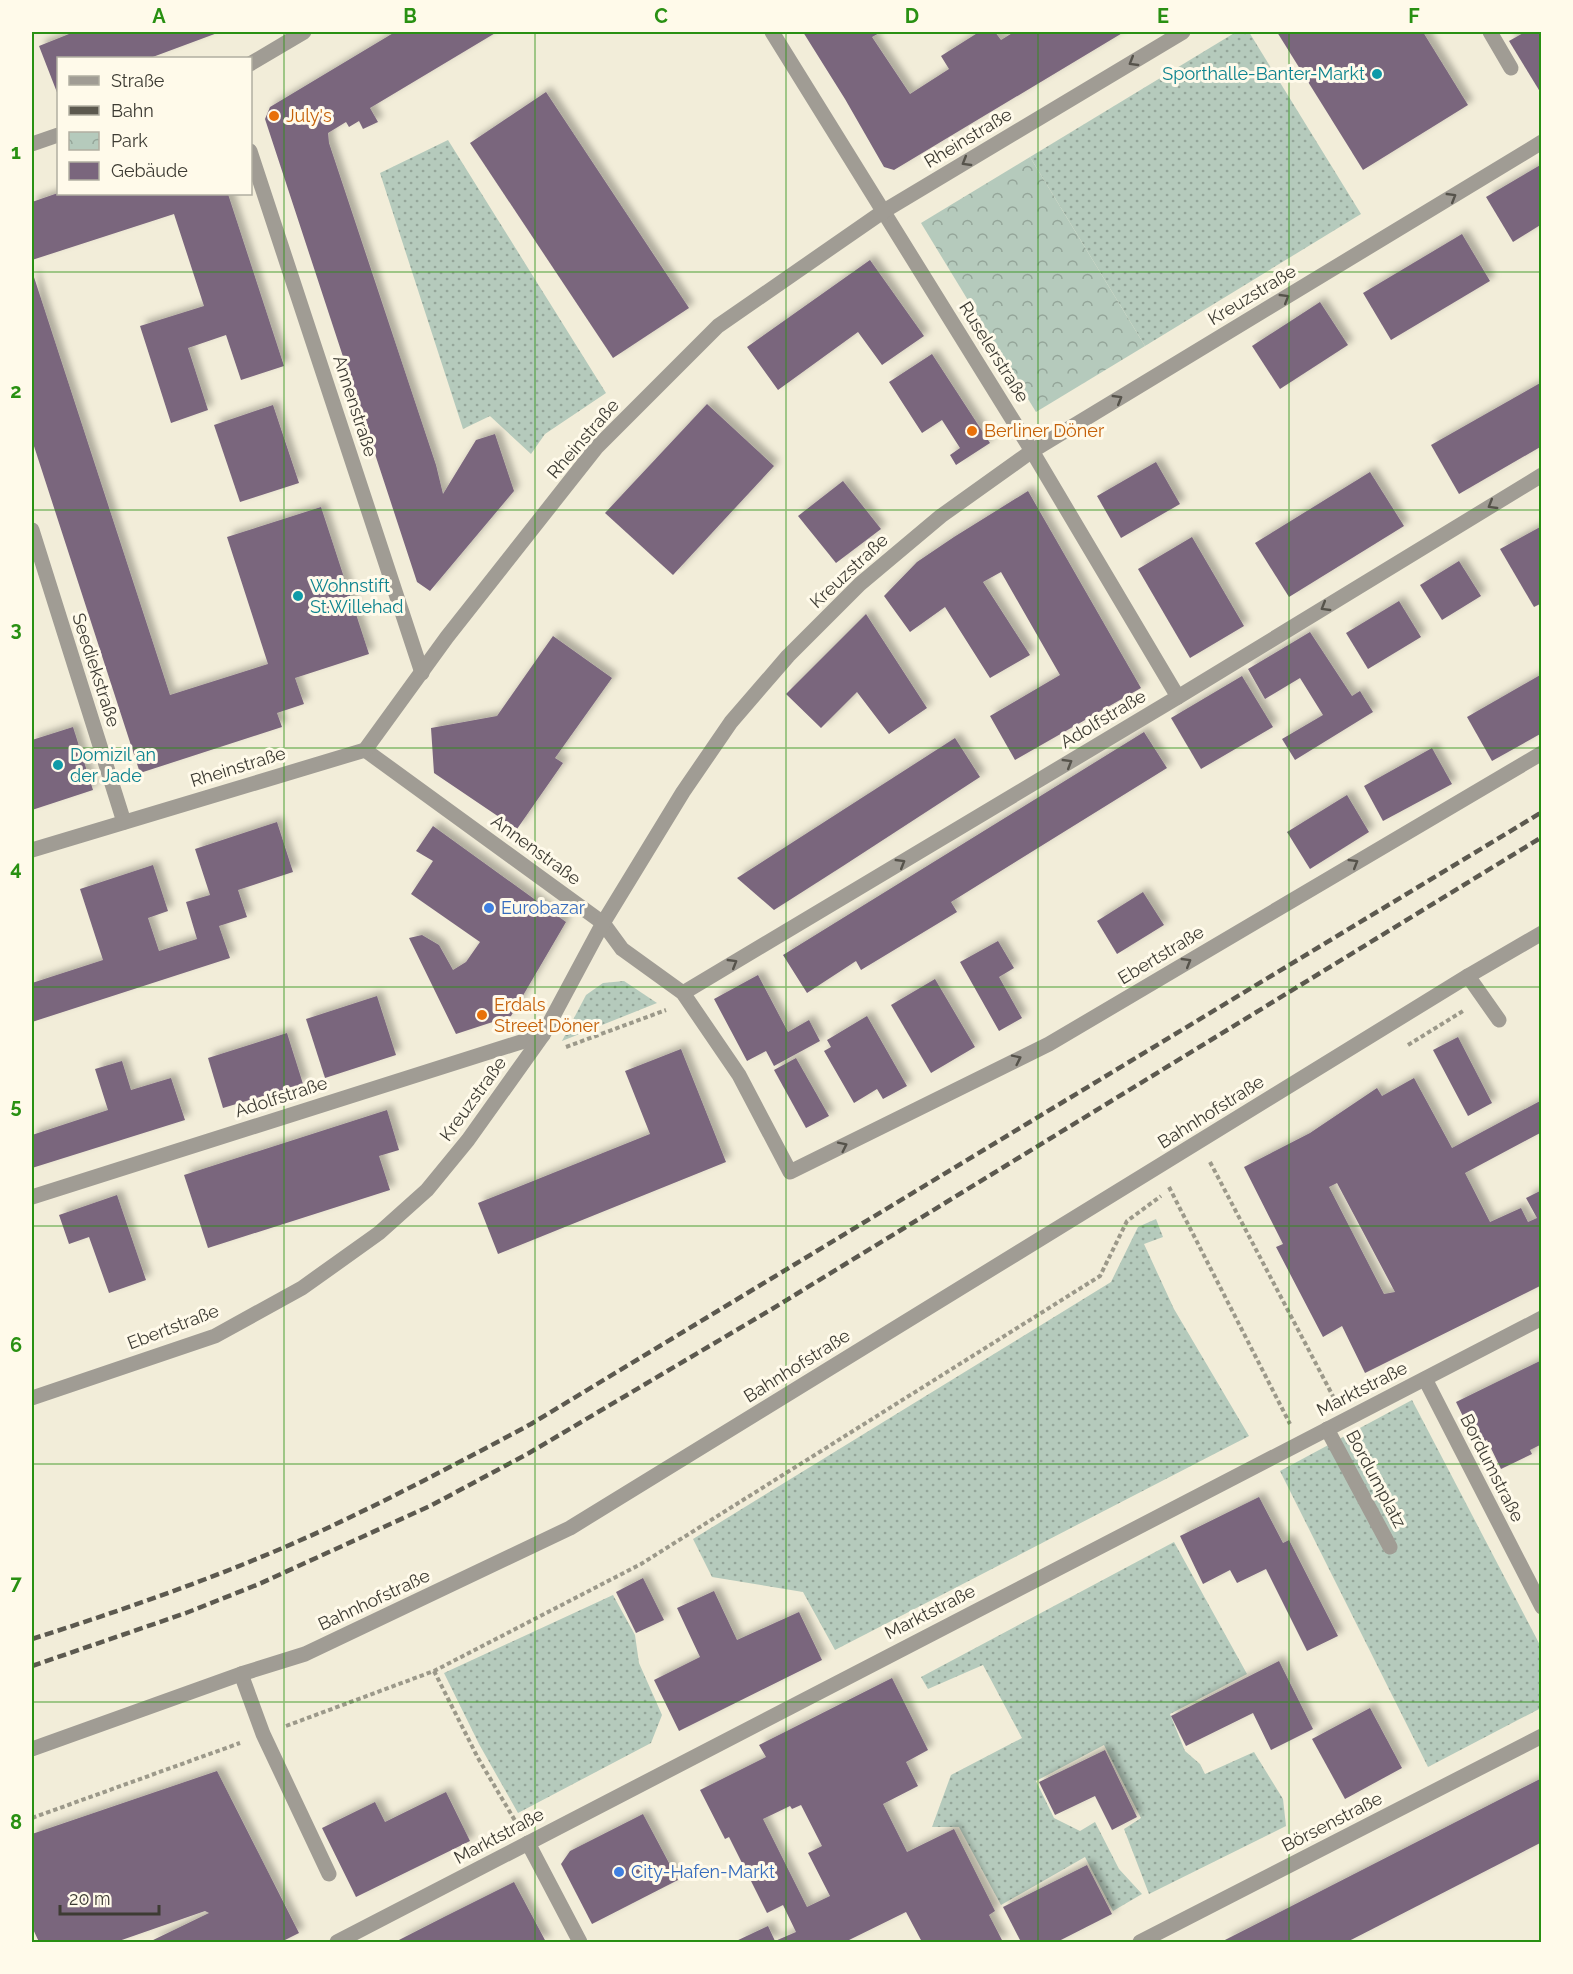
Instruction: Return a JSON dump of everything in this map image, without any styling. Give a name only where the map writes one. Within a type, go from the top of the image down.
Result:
[{"type":"street","points":[[252,63],[304,32]]},
{"type":"street","name":"Ruselerstraße","points":[[772,32],[1032,451],[1178,697]]},
{"type":"street","name":"Rheinstraße","points":[[32,850],[365,750],[447,637],[596,448],[718,326],[884,211],[1183,32]]},
{"type":"street","points":[[1490,32],[1511,68]]},
{"type":"street","points":[[32,144],[57,135]]},
{"type":"street","name":"Kreuzstraße","points":[[379,1233],[427,1190],[468,1140],[543,1035],[603,923],[683,792],[731,722],[788,656],[860,584],[940,516],[1032,451],[1542,142]]},
{"type":"street","name":"Annenstraße","points":[[252,157],[422,673]]},
{"type":"street","name":"Adolfstraße","points":[[683,993],[1178,697],[1542,475]]},
{"type":"street","name":"Seediekstraße","points":[[32,530],[124,822]]},
{"type":"street","name":"Annenstraße","points":[[365,750],[603,923],[622,949],[683,993],[739,1074],[790,1172]]},
{"type":"street","name":"Ebertstraße","points":[[790,1172],[1049,1044],[1542,753]]},
{"type":"street","name":"Bahnhofstraße","points":[[32,1749],[241,1674],[305,1654],[570,1528],[1468,976],[1542,933]]},
{"type":"street","points":[[1468,976],[1498,1020]]},
{"type":"street","name":"Adolfstraße","points":[[32,1197],[543,1035]]},
{"type":"street","name":"Ebertstraße","points":[[32,1398],[214,1336],[302,1288],[379,1233]]},
{"type":"street","name":"Marktstraße","points":[[337,1942],[1542,1318]]},
{"type":"street","name":"Bordumstraße","points":[[1425,1379],[1542,1607]]},
{"type":"street","name":"Bordumplatz","points":[[1327,1429],[1390,1547]]},
{"type":"street","points":[[241,1674],[263,1734],[329,1874]]},
{"type":"street","name":"Börsenstraße","points":[[1140,1942],[1542,1736]]},
{"type":"street","points":[[528,1843],[580,1942]]},
{"type":"path","points":[[543,1035],[562,1048],[670,1008],[683,993]]},
{"type":"path","points":[[1403,1048],[1484,999]]},
{"type":"path","points":[[1201,1142],[1345,1419]]},
{"type":"path","points":[[1203,1169],[1211,1164]]},
{"type":"path","points":[[1160,1167],[1300,1443]]},
{"type":"path","points":[[32,1818],[434,1671],[641,1564],[1100,1276],[1127,1221],[1179,1185]]},
{"type":"path","points":[[434,1671],[478,1758],[528,1843]]},
{"type":"green space","points":[[1236,32],[1249,32],[1361,214],[1145,346],[1030,157]]},
{"type":"green space","points":[[448,140],[606,393],[545,434],[531,454],[490,416],[463,429],[380,173]]},
{"type":"green space","points":[[1030,157],[1145,346],[1036,412],[921,223]]},
{"type":"green space","points":[[624,981],[657,1003],[562,1041],[586,995],[603,983]]},
{"type":"green space","points":[[1156,1219],[1163,1237],[1144,1244],[1174,1309],[1249,1436],[835,1650],[803,1592],[712,1577],[693,1539],[1111,1282],[1138,1227]]},
{"type":"green space","points":[[1412,1400],[1541,1647],[1541,1708],[1428,1767],[1280,1471]]},
{"type":"green space","points":[[1174,1542],[1247,1674],[1170,1714],[1185,1751],[1200,1764],[1205,1774],[1254,1752],[1283,1799],[1286,1826],[1149,1894],[1124,1829],[1141,1818],[1104,1745],[1036,1781],[1054,1818],[1080,1831],[1095,1822],[1119,1869],[1142,1894],[1113,1911],[1085,1857],[1001,1905],[959,1827],[932,1827],[951,1775],[1022,1738],[983,1665],[928,1689],[921,1677]]},
{"type":"green space","points":[[613,1595],[635,1635],[639,1663],[662,1715],[651,1743],[518,1813],[479,1744],[444,1673]]},
{"type":"building","points":[[74,32],[220,32],[153,57],[57,57],[57,92],[39,46]]},
{"type":"building","points":[[395,32],[497,32],[370,108],[378,122],[363,129],[359,121],[349,127],[346,122],[328,133],[329,143],[436,465],[443,494],[476,440],[495,434],[514,491],[430,591],[417,582],[265,119],[270,107]]},
{"type":"building","points":[[803,32],[881,32],[872,37],[910,94],[949,69],[941,56],[979,32],[995,32],[1001,40],[1014,32],[1124,32],[894,170],[884,167]]},
{"type":"building","name":"Sporthalle-Banter-Markt","points":[[1277,32],[1423,32],[1468,105],[1363,170]]},
{"type":"building","points":[[1525,32],[1542,32],[1542,95],[1509,41]]},
{"type":"building","points":[[546,92],[689,308],[613,358],[470,143]]},
{"type":"building","points":[[1542,164],[1542,224],[1513,242],[1486,197]]},
{"type":"building","points":[[57,193],[228,195],[284,366],[241,380],[226,335],[188,348],[208,410],[171,423],[140,326],[204,306],[174,214],[32,260],[32,202]]},
{"type":"building","points":[[1462,234],[1490,281],[1391,340],[1363,293]]},
{"type":"building","points":[[870,260],[924,336],[882,365],[858,332],[778,390],[747,347]]},
{"type":"building","points":[[32,271],[170,695],[268,664],[227,537],[321,507],[369,654],[295,678],[304,704],[277,713],[282,727],[140,773],[32,440]]},
{"type":"building","points":[[1320,302],[1348,345],[1280,389],[1252,346]]},
{"type":"building","points":[[932,354],[990,443],[956,465],[950,455],[960,448],[942,420],[922,433],[889,382]]},
{"type":"building","points":[[1542,382],[1542,446],[1459,494],[1431,445]]},
{"type":"building","points":[[707,404],[774,466],[673,575],[605,513]]},
{"type":"building","points":[[273,405],[299,483],[240,502],[214,425]]},
{"type":"building","points":[[1156,462],[1180,504],[1121,538],[1097,496]]},
{"type":"building","points":[[1370,472],[1404,526],[1289,597],[1255,543]]},
{"type":"building","points":[[843,481],[881,529],[836,563],[798,516]]},
{"type":"building","points":[[1028,491],[1141,688],[1015,760],[990,716],[1060,675],[1001,572],[983,582],[1030,655],[990,678],[945,607],[910,632],[884,596],[917,562]]},
{"type":"building","points":[[1542,526],[1542,603],[1534,607],[1500,549]]},
{"type":"building","points":[[1192,537],[1244,626],[1190,658],[1138,569]]},
{"type":"building","points":[[1459,561],[1481,596],[1442,620],[1420,585]]},
{"type":"building","points":[[1399,601],[1421,637],[1368,669],[1346,633]]},
{"type":"building","points":[[866,614],[927,708],[889,734],[857,692],[821,728],[786,694]]},
{"type":"building","points":[[1310,632],[1352,696],[1360,691],[1373,712],[1295,760],[1282,739],[1323,715],[1300,678],[1265,699],[1248,669]]},
{"type":"building","points":[[553,636],[612,678],[555,758],[563,763],[517,829],[434,773],[431,728],[497,716]]},
{"type":"building","points":[[1542,674],[1542,733],[1492,761],[1467,717]]},
{"type":"building","points":[[1242,676],[1273,727],[1201,769],[1171,718]]},
{"type":"building","name":"Domizil an der Jade","points":[[73,727],[93,790],[32,810],[32,740]]},
{"type":"building","points":[[1144,732],[1167,768],[951,902],[957,912],[861,970],[856,961],[807,993],[783,955]]},
{"type":"building","points":[[955,738],[980,777],[843,866],[774,910],[737,878]]},
{"type":"building","points":[[1432,748],[1452,784],[1383,821],[1364,786]]},
{"type":"building","points":[[1347,795],[1369,832],[1310,869],[1287,832]]},
{"type":"building","points":[[277,822],[293,872],[238,890],[247,917],[219,926],[230,958],[32,1022],[32,983],[103,960],[80,889],[153,865],[168,911],[148,918],[159,951],[197,939],[186,902],[210,895],[195,849]]},
{"type":"building","name":"Eurobazar","points":[[433,826],[566,922],[511,1016],[456,1034],[409,938],[422,935],[439,945],[453,970],[466,962],[480,942],[411,894],[433,861],[416,851]]},
{"type":"building","points":[[1143,892],[1164,925],[1117,954],[1097,921]]},
{"type":"building","points":[[998,941],[1014,968],[999,977],[1022,1018],[999,1031],[960,962]]},
{"type":"building","points":[[758,975],[788,1032],[809,1020],[820,1041],[774,1066],[766,1051],[747,1061],[714,999]]},
{"type":"building","points":[[935,979],[975,1047],[931,1073],[891,1005]]},
{"type":"building","points":[[377,996],[396,1055],[325,1078],[306,1019]]},
{"type":"building","points":[[867,1016],[907,1086],[883,1099],[877,1089],[854,1103],[824,1051],[831,1047],[827,1040]]},
{"type":"building","points":[[287,1033],[303,1084],[223,1108],[208,1058]]},
{"type":"building","points":[[1458,1037],[1492,1103],[1468,1116],[1433,1050]]},
{"type":"building","points":[[681,1049],[726,1162],[498,1254],[478,1203],[650,1134],[625,1071]]},
{"type":"building","points":[[796,1058],[829,1116],[806,1128],[774,1070]]},
{"type":"building","points":[[122,1061],[131,1090],[171,1078],[185,1120],[32,1168],[32,1135],[108,1110],[95,1069]]},
{"type":"building","points":[[1414,1078],[1452,1148],[1542,1100],[1542,1132],[1465,1173],[1490,1222],[1521,1208],[1528,1222],[1537,1218],[1526,1198],[1542,1190],[1542,1285],[1365,1373],[1342,1326],[1323,1337],[1276,1247],[1283,1244],[1244,1167],[1310,1133],[1377,1088],[1382,1096]],"holes":[[[1337,1183],[1395,1292],[1384,1294],[1329,1187]]]},
{"type":"building","points":[[387,1110],[399,1150],[379,1156],[390,1190],[208,1248],[184,1175]]},
{"type":"building","points":[[117,1195],[146,1280],[109,1293],[89,1237],[69,1244],[59,1215]]},
{"type":"building","points":[[1542,1360],[1542,1444],[1530,1450],[1532,1454],[1501,1469],[1487,1440],[1477,1445],[1456,1402]]},
{"type":"building","points":[[1259,1497],[1283,1543],[1289,1540],[1338,1636],[1307,1651],[1266,1569],[1237,1583],[1230,1570],[1203,1584],[1180,1536]]},
{"type":"building","points":[[643,1578],[664,1620],[636,1633],[616,1592]]},
{"type":"building","points":[[714,1591],[737,1640],[799,1612],[822,1660],[679,1731],[654,1680],[700,1657],[677,1608]]},
{"type":"building","points":[[1279,1661],[1313,1729],[1271,1750],[1253,1713],[1186,1746],[1171,1716]]},
{"type":"building","points":[[892,1678],[928,1750],[906,1762],[918,1786],[883,1804],[907,1852],[954,1829],[995,1911],[989,1915],[1003,1942],[922,1942],[906,1912],[845,1942],[734,1942],[768,1926],[775,1941],[796,1932],[783,1905],[767,1913],[729,1837],[725,1839],[700,1790],[766,1757],[759,1745]],"holes":[[[801,1805],[822,1846],[808,1853],[830,1896],[807,1907],[763,1819],[790,1806],[792,1809]]]},
{"type":"building","points":[[1370,1708],[1402,1768],[1345,1799],[1312,1739]]},
{"type":"building","points":[[1105,1750],[1137,1817],[1112,1830],[1095,1796],[1055,1815],[1039,1782]]},
{"type":"building","points":[[217,1771],[299,1933],[281,1942],[149,1942],[209,1913],[205,1911],[116,1942],[39,1942],[32,1927],[32,1834]]},
{"type":"building","points":[[1542,1778],[1542,1842],[1347,1942],[1221,1942]]},
{"type":"building","points":[[446,1792],[470,1841],[356,1897],[322,1828],[375,1802],[385,1822]]},
{"type":"building","name":"City-Hafen-Markt","points":[[643,1814],[678,1880],[592,1924],[561,1864],[570,1851]]},
{"type":"building","points":[[1087,1865],[1112,1914],[1057,1942],[1021,1942],[1003,1907]]},
{"type":"building","points":[[514,1882],[546,1942],[395,1942],[444,1917]]},
{"type":"railway","points":[[32,1639],[178,1590],[286,1547],[400,1492],[531,1424],[1542,812]]},
{"type":"railway","points":[[32,1666],[186,1613],[259,1584],[432,1505],[529,1453],[772,1309],[1542,837]]},
{"type":"place","name":"Sporthalle-Banter-Markt","points":[[1377,74]]},
{"type":"place","name":"July's","points":[[274,116]]},
{"type":"place","name":"Berliner Döner","points":[[972,431]]},
{"type":"place","name":"Wohnstift St.Willehad","points":[[298,596]]},
{"type":"place","name":"Domizil an der Jade","points":[[58,765]]},
{"type":"place","name":"Eurobazar","points":[[489,908]]},
{"type":"place","name":"Erdals Street Döner","points":[[482,1015]]},
{"type":"place","name":"City-Hafen-Markt","points":[[619,1872]]}]
